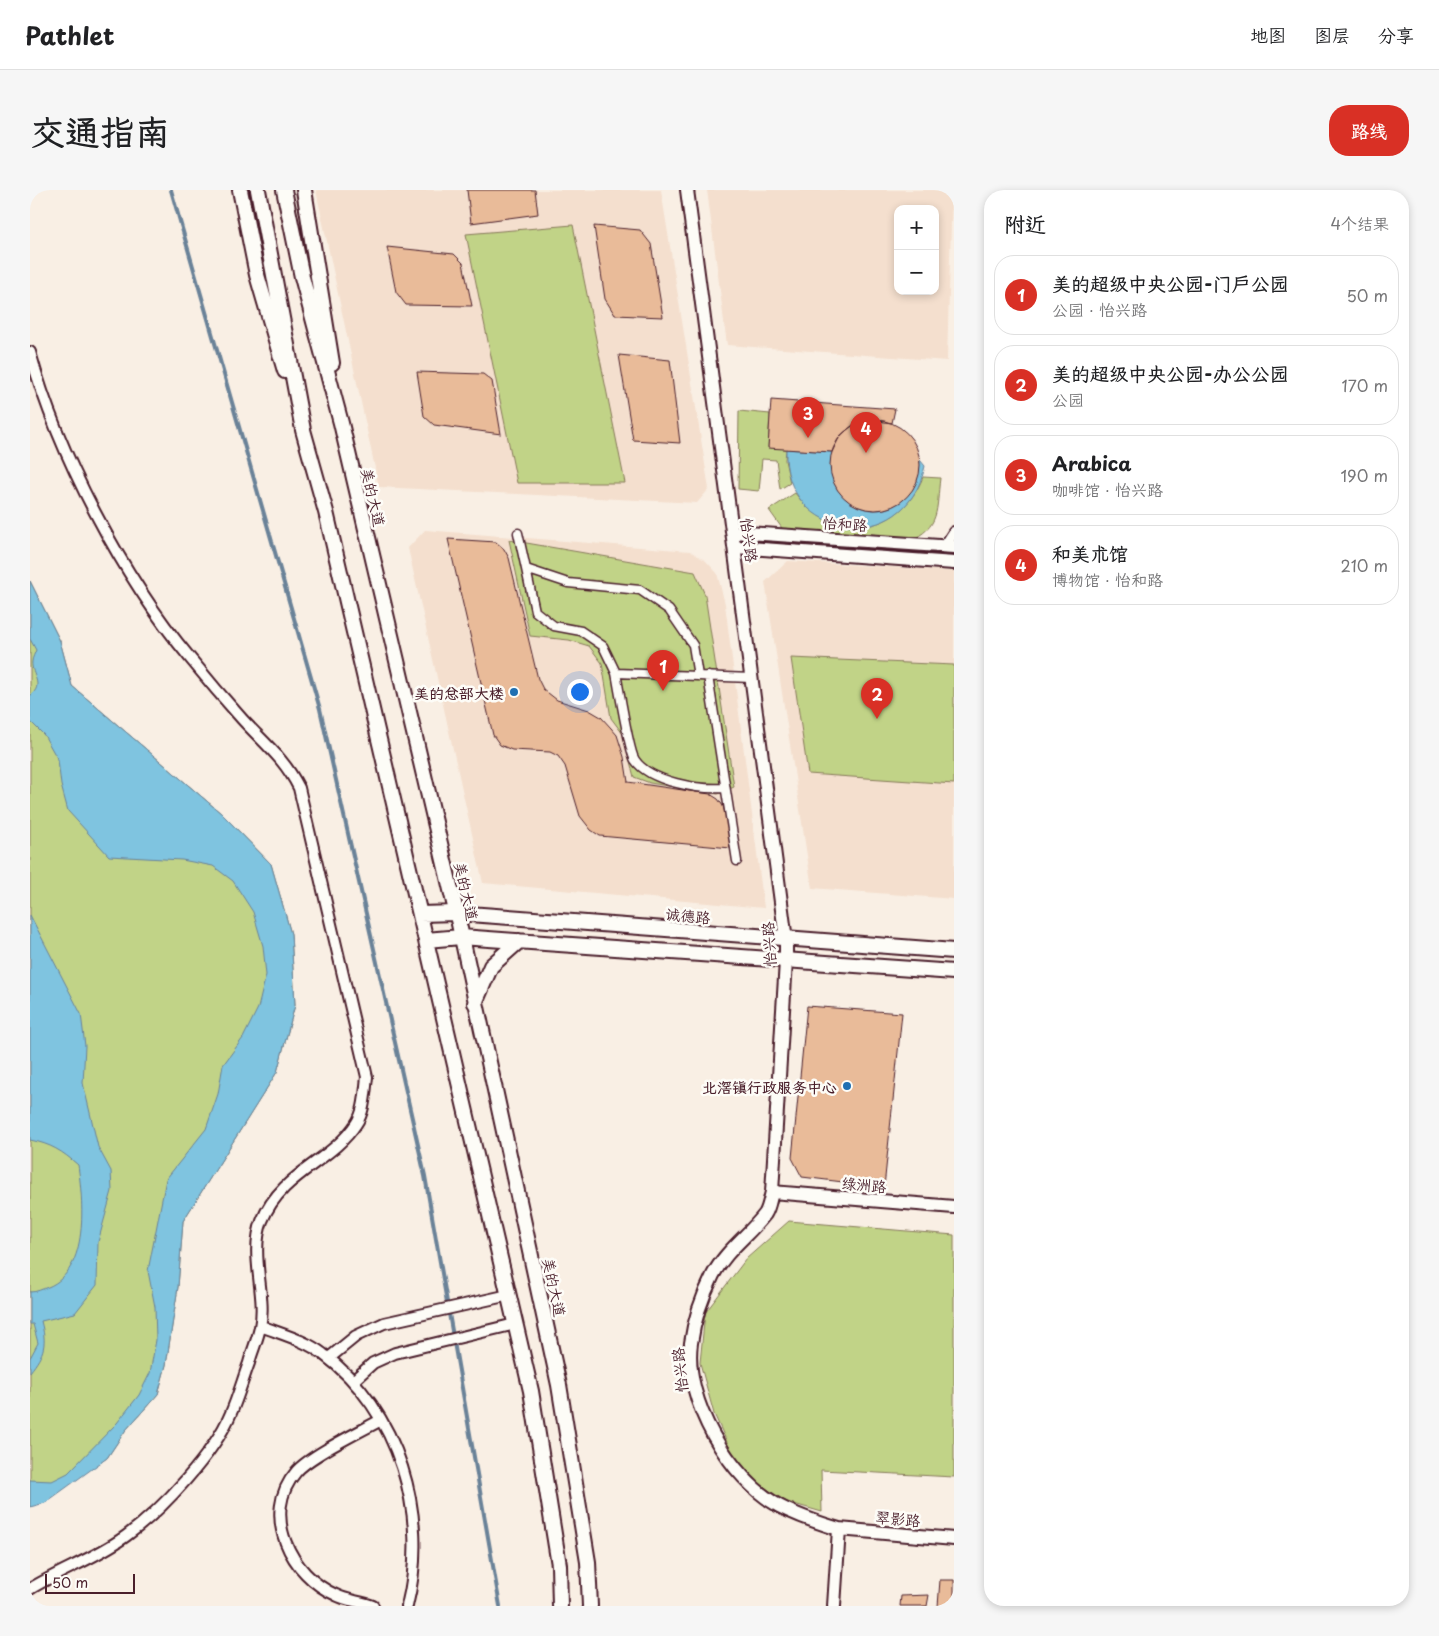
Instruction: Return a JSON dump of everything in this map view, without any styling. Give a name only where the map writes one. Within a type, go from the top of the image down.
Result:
[{"type":"main road","points":[[240,190],[269,322],[303,430],[326,512],[531,1391],[558,1565],[560,1606]]},
{"type":"main road","points":[[258,190],[303,430]]},
{"type":"main road","name":"美的大道","points":[[284,190],[302,277],[341,423],[456,913],[559,1385],[588,1562],[590,1606]]},
{"type":"main road","points":[[304,190],[341,423]]},
{"type":"main road","name":"诚德路","points":[[420,914],[456,913],[786,940],[954,951]]},
{"type":"main road","points":[[426,940],[461,937],[954,972]]},
{"type":"main road","points":[[475,1002],[491,966],[519,941]]},
{"type":"street","name":"怡兴路","points":[[687,190],[786,940],[772,1192],[766,1213],[736,1243],[714,1274],[698,1314],[690,1344],[694,1380],[709,1427],[722,1452],[739,1474],[778,1506],[808,1519],[839,1529]]},
{"type":"street","points":[[30,352],[53,421],[75,474],[136,582],[189,657],[242,719],[288,767],[299,788],[367,1077],[364,1104],[357,1123],[343,1140],[299,1173],[276,1197],[262,1222],[258,1244],[257,1274],[261,1326],[231,1414],[203,1458],[172,1494],[126,1535],[87,1560],[30,1589]]},
{"type":"street","name":"怡和路","points":[[733,532],[950,546]]},
{"type":"street","points":[[950,546],[954,532]]},
{"type":"street","points":[[518,533],[535,611],[554,626],[581,631],[603,646],[616,673],[634,759],[647,772],[664,779],[711,789],[725,788]]},
{"type":"street","points":[[735,547],[954,563]]},
{"type":"street","points":[[526,569],[568,583],[640,590],[669,610],[693,645],[698,676]]},
{"type":"street","points":[[616,673],[752,678]]},
{"type":"street","points":[[708,676],[737,861]]},
{"type":"street","name":"绿洲路","points":[[772,1192],[954,1207]]},
{"type":"street","points":[[328,1358],[356,1336],[377,1326],[509,1295]]},
{"type":"street","points":[[353,1380],[381,1360],[396,1353],[515,1324]]},
{"type":"street","points":[[261,1326],[295,1339],[328,1358],[353,1380],[381,1420],[401,1462],[410,1497],[415,1560],[407,1606]]},
{"type":"street","points":[[373,1606],[336,1596],[307,1578],[289,1552],[280,1526],[282,1496],[296,1472],[346,1439],[381,1420]]},
{"type":"street","points":[[834,1606],[839,1529]]},
{"type":"street","name":"翠影路","points":[[839,1529],[954,1539]]},
{"type":"shaded area","points":[[316,190],[661,190],[709,489],[697,503],[379,487]]},
{"type":"shaded area","points":[[707,190],[952,190],[947,361],[727,345]]},
{"type":"shaded area","points":[[425,530],[690,551],[706,561],[717,573],[725,604],[764,908],[483,883],[408,548]]},
{"type":"shaded area","points":[[788,561],[954,571],[954,899],[812,888],[765,582]]},
{"type":"green space","points":[[573,225],[625,483],[517,483],[466,234]]},
{"type":"green space","points":[[739,411],[770,414],[768,447],[786,449],[785,460],[790,483],[780,489],[776,460],[762,459],[759,491],[738,489]]},
{"type":"green space","points":[[923,477],[940,478],[937,508],[932,523],[927,530],[909,541],[784,531],[769,510],[795,493],[810,509],[827,520],[846,526],[864,526],[882,521],[898,512],[912,497]]},
{"type":"green space","points":[[509,540],[695,572],[705,595],[734,787],[718,794],[650,783],[634,777],[623,734],[611,718],[602,663],[589,646],[569,640],[530,636]]},
{"type":"green space","points":[[30,581],[60,641],[72,686],[222,814],[271,864],[291,934],[295,1005],[277,1072],[183,1221],[178,1287],[166,1365],[158,1394],[125,1431],[107,1458],[30,1507]]},
{"type":"green space","points":[[791,658],[954,665],[954,784],[808,774]]},
{"type":"green space","points":[[789,1221],[954,1235],[954,1477],[821,1470],[822,1512],[787,1502],[758,1483],[733,1455],[714,1414],[700,1363],[705,1313],[746,1259]]},
{"type":"water","points":[[786,449],[832,452],[834,476],[842,494],[856,505],[872,510],[888,508],[903,499],[914,483],[920,460],[925,466],[913,495],[895,515],[872,525],[847,526],[823,519],[803,503],[790,480]]},
{"type":"water","points":[[30,581],[60,641],[72,686],[222,814],[271,864],[291,934],[295,1005],[277,1072],[183,1221],[178,1287],[166,1365],[158,1394],[125,1431],[107,1458],[45,1503],[30,1507],[30,1480],[52,1481],[68,1473],[117,1423],[139,1395],[150,1373],[156,1340],[155,1307],[148,1271],[166,1179],[206,1129],[218,1094],[223,1065],[243,1038],[258,1008],[266,975],[263,946],[253,912],[233,881],[213,866],[182,860],[109,856],[68,811],[61,785],[58,760],[44,735],[30,721],[30,696],[37,684],[32,667],[36,650],[30,639]]},
{"type":"water","points":[[30,915],[81,1014],[85,1046],[83,1083],[98,1147],[111,1171],[112,1191],[98,1242],[97,1285],[75,1313],[41,1321],[44,1336],[42,1354],[30,1372],[30,1358],[38,1343],[33,1324],[30,1324],[30,1292],[48,1287],[62,1278],[71,1266],[81,1233],[82,1215],[78,1165],[56,1149],[30,1140]]},
{"type":"building","points":[[467,190],[535,190],[538,214],[471,223]]},
{"type":"building","points":[[594,226],[640,230],[651,244],[663,317],[615,315],[605,299]]},
{"type":"building","points":[[387,247],[454,254],[463,263],[472,306],[406,305],[396,292]]},
{"type":"building","points":[[619,355],[670,360],[680,443],[633,440]]},
{"type":"building","points":[[417,372],[483,374],[492,381],[501,434],[434,425],[424,416]]},
{"type":"building","points":[[771,400],[895,409],[892,423],[870,420],[853,425],[840,436],[832,452],[768,448]]},
{"type":"building","points":[[875,420],[892,424],[907,433],[916,448],[920,465],[916,482],[907,497],[892,506],[875,510],[858,506],[843,497],[834,482],[830,465],[834,448],[843,433],[858,424]]},
{"type":"building","name":"美的总部大楼","points":[[448,539],[496,542],[504,549],[509,558],[538,679],[543,689],[557,700],[589,710],[601,717],[617,735],[624,757],[628,782],[710,794],[718,799],[723,806],[727,820],[731,848],[600,836],[591,830],[580,816],[565,766],[558,756],[550,752],[512,750],[500,745],[493,735]]},
{"type":"building","name":"北滘镇行政服务中心","points":[[807,1006],[902,1013],[884,1187],[802,1177],[792,1158]]},
{"type":"building","points":[[940,1580],[954,1580],[954,1606],[938,1606]]},
{"type":"building","points":[[929,1595],[927,1606],[900,1606],[901,1596]]},
{"type":"waterway","points":[[171,190],[320,709],[425,1176],[500,1606]]},
{"type":"place","name":"Arabica","points":[[808,438]]},
{"type":"place","name":"和美术馆","points":[[866,453]]},
{"type":"place","name":"美的超级中央公园-门户公园","points":[[663,691]]},
{"type":"place","name":"美的总部大楼","points":[[514,692]]},
{"type":"place","name":"美的超级中央公园-办公公园","points":[[877,719]]},
{"type":"place","name":"北滘镇行政服务中心","points":[[847,1086]]}]
